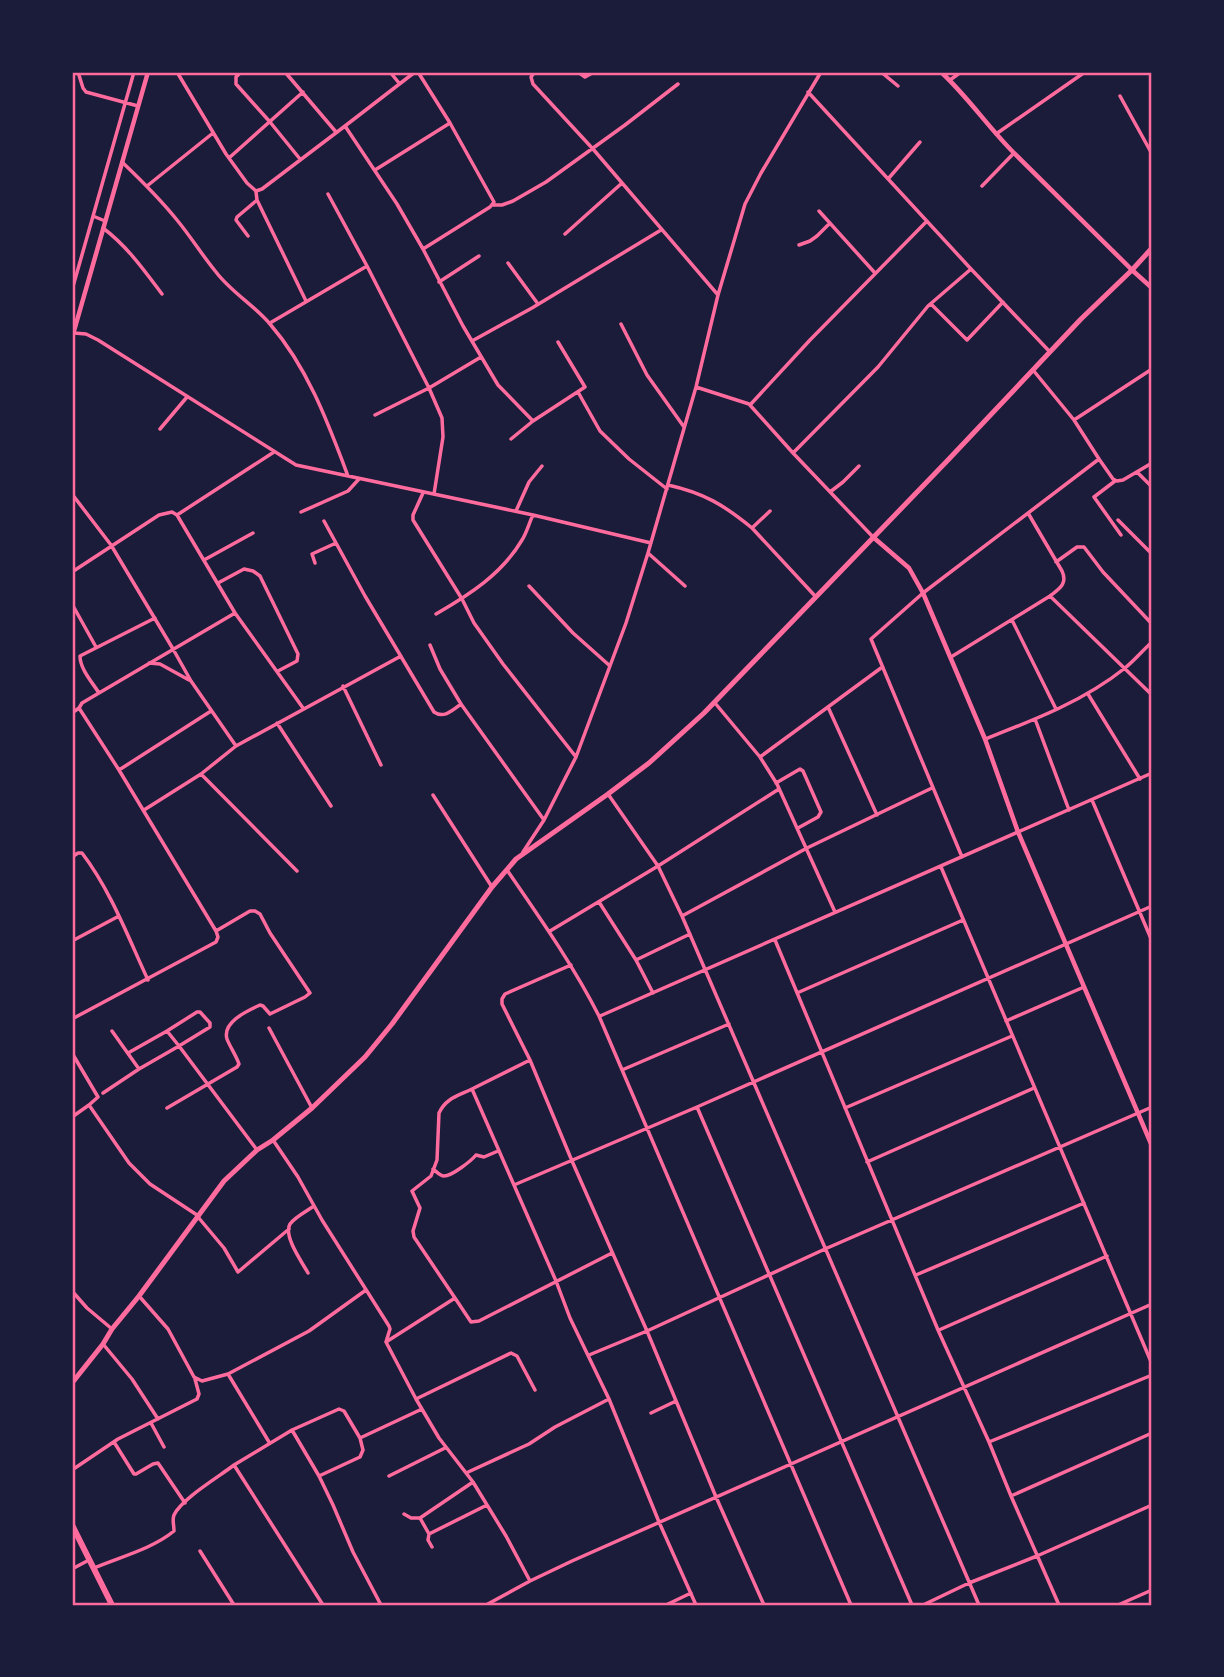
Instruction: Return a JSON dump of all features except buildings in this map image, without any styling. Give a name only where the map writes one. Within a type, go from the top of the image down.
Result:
[{"type":"highway","points":[[72,1525],[112,1605]]},
{"type":"main road","points":[[72,1383],[224,1181],[257,1150],[312,1108],[365,1057],[492,887],[522,854],[656,757],[715,703],[1152,248]]},
{"type":"street","points":[[78,72],[86,92],[138,106]]},
{"type":"street","points":[[72,290],[134,72]]},
{"type":"street","points":[[148,72],[72,335],[86,334],[98,340],[296,465],[516,511],[651,543]]},
{"type":"street","points":[[177,72],[229,158],[256,191],[257,200],[306,301]]},
{"type":"street","points":[[242,72],[235,82],[300,159]]},
{"type":"street","points":[[285,72],[336,132]]},
{"type":"street","points":[[390,72],[400,83]]},
{"type":"street","points":[[256,191],[417,72],[450,123],[493,199],[493,205]]},
{"type":"street","points":[[535,72],[531,77],[533,84],[593,149],[718,295]]},
{"type":"street","points":[[578,72],[585,77],[594,72]]},
{"type":"street","points":[[522,854],[544,820],[576,757],[610,666],[651,543],[696,387],[718,295],[748,198],[821,72]]},
{"type":"street","points":[[881,72],[898,86]]},
{"type":"street","points":[[941,72],[961,91],[1014,153],[1152,288]]},
{"type":"street","points":[[950,80],[961,72]]},
{"type":"street","points":[[996,134],[1085,72]]},
{"type":"street","points":[[423,249],[493,205],[520,198],[545,182],[678,84]]},
{"type":"street","points":[[229,158],[303,92]]},
{"type":"street","points":[[808,92],[1050,352]]},
{"type":"street","points":[[1120,96],[1152,154]]},
{"type":"street","points":[[375,170],[450,123]]},
{"type":"street","points":[[345,126],[423,249],[498,385],[533,421]]},
{"type":"street","points":[[147,186],[213,133]]},
{"type":"street","points":[[888,179],[920,142]]},
{"type":"street","points":[[982,186],[1014,153]]},
{"type":"street","points":[[121,162],[147,186],[220,278],[270,323],[305,376],[348,476]]},
{"type":"street","points":[[565,234],[622,183]]},
{"type":"street","points":[[328,194],[442,418],[443,435],[434,494]]},
{"type":"street","points":[[248,236],[236,217],[257,200]]},
{"type":"street","points":[[819,211],[876,273]]},
{"type":"street","points":[[93,216],[105,221]]},
{"type":"street","points":[[750,405],[928,221]]},
{"type":"street","points":[[799,245],[810,241],[830,223]]},
{"type":"street","points":[[103,228],[131,253],[162,294]]},
{"type":"street","points":[[472,341],[661,230]]},
{"type":"street","points":[[439,282],[479,256]]},
{"type":"street","points":[[508,263],[538,304]]},
{"type":"street","points":[[270,323],[367,267]]},
{"type":"street","points":[[793,453],[878,367],[931,303],[971,269]]},
{"type":"street","points":[[931,303],[967,340],[1003,302]]},
{"type":"street","points":[[621,324],[647,375],[684,426]]},
{"type":"street","points":[[512,439],[533,421],[585,387],[558,342]]},
{"type":"street","points":[[374,415],[429,388],[481,357]]},
{"type":"street","points":[[1073,420],[1152,369]]},
{"type":"street","points":[[1033,370],[1073,420],[1115,481]]},
{"type":"street","points":[[696,387],[747,402],[873,537],[909,568],[951,657],[985,739],[1018,832],[1152,1146]]},
{"type":"street","points":[[578,392],[600,431],[629,460],[667,487],[689,489],[730,510],[752,528],[817,597]]},
{"type":"street","points":[[160,429],[187,397]]},
{"type":"street","points":[[177,515],[274,452]]},
{"type":"street","points":[[962,857],[881,667],[871,637],[923,593],[1099,458]]},
{"type":"street","points":[[1121,535],[1094,498],[1115,481],[1120,481],[1152,463]]},
{"type":"street","points":[[516,511],[529,482],[542,466]]},
{"type":"street","points":[[830,492],[859,466]]},
{"type":"street","points":[[1137,472],[1152,487]]},
{"type":"street","points":[[301,512],[348,491],[359,478]]},
{"type":"street","points":[[423,493],[413,520],[474,623],[576,757]]},
{"type":"street","points":[[72,494],[111,545],[191,681],[236,746]]},
{"type":"street","points":[[752,528],[770,511]]},
{"type":"street","points":[[72,572],[164,512],[172,512],[177,515],[235,613],[303,708]]},
{"type":"street","points":[[951,657],[1063,586],[1064,575],[1028,513]]},
{"type":"street","points":[[436,614],[484,584],[513,554],[533,515]]},
{"type":"street","points":[[1118,520],[1152,554]]},
{"type":"street","points":[[324,521],[365,596],[436,713],[443,715],[461,704]]},
{"type":"street","points":[[204,560],[253,533]]},
{"type":"street","points":[[315,564],[313,553],[336,543]]},
{"type":"street","points":[[1056,562],[1082,546],[1152,624]]},
{"type":"street","points":[[648,553],[685,586]]},
{"type":"street","points":[[218,583],[244,569],[260,576],[299,656],[294,663],[278,671]]},
{"type":"street","points":[[530,586],[573,633],[610,666]]},
{"type":"street","points":[[1050,596],[1152,695]]},
{"type":"street","points":[[72,604],[96,648]]},
{"type":"street","points":[[72,713],[99,693],[235,613]]},
{"type":"street","points":[[99,693],[79,659],[80,656],[155,618]]},
{"type":"street","points":[[1012,620],[1057,710]]},
{"type":"street","points":[[985,739],[1057,710],[1088,693],[1125,667],[1152,642]]},
{"type":"street","points":[[430,645],[461,704],[544,820]]},
{"type":"street","points":[[144,810],[201,774],[236,746],[401,656]]},
{"type":"street","points":[[149,663],[160,664],[191,681]]},
{"type":"street","points":[[760,757],[881,667]]},
{"type":"street","points":[[343,686],[381,765]]},
{"type":"street","points":[[1088,693],[1140,779]]},
{"type":"street","points":[[715,703],[760,757],[776,783],[835,913]]},
{"type":"street","points":[[828,707],[877,815]]},
{"type":"street","points":[[72,1019],[216,942],[218,937],[144,810],[79,708]]},
{"type":"street","points":[[119,770],[212,710]]},
{"type":"street","points":[[1035,719],[1069,810]]},
{"type":"street","points":[[276,723],[331,806]]},
{"type":"street","points":[[776,783],[800,769],[803,771],[821,812],[816,819],[798,828]]},
{"type":"street","points":[[599,1017],[1152,773]]},
{"type":"street","points":[[201,774],[297,871]]},
{"type":"street","points":[[682,916],[807,848],[932,788]]},
{"type":"street","points":[[550,931],[779,789]]},
{"type":"street","points":[[608,794],[658,866],[682,916],[979,1605]]},
{"type":"street","points":[[433,795],[492,887]]},
{"type":"street","points":[[1093,800],[1152,941]]},
{"type":"street","points":[[72,857],[82,853],[89,862],[119,916],[148,980]]},
{"type":"street","points":[[941,867],[1152,1364]]},
{"type":"street","points":[[507,870],[550,931],[585,988],[599,1017],[851,1605]]},
{"type":"street","points":[[598,902],[636,960],[653,993]]},
{"type":"street","points":[[514,1185],[648,1129],[1152,906]]},
{"type":"street","points":[[167,1108],[239,1064],[226,1036],[232,1021],[258,1005],[263,1006],[270,1014],[310,993],[260,914],[250,911],[216,931]]},
{"type":"street","points":[[72,942],[119,916]]},
{"type":"street","points":[[797,993],[963,920]]},
{"type":"street","points":[[636,960],[690,934]]},
{"type":"street","points":[[775,940],[938,1331],[1059,1605]]},
{"type":"street","points":[[571,965],[505,994],[502,1004],[530,1060],[764,1605]]},
{"type":"street","points":[[1006,1021],[1085,987]]},
{"type":"street","points":[[103,1093],[210,1027],[210,1023],[198,1012],[128,1053]]},
{"type":"street","points":[[622,1070],[729,1024]]},
{"type":"street","points":[[269,1028],[312,1108]]},
{"type":"street","points":[[112,1031],[139,1069]]},
{"type":"street","points":[[167,1031],[257,1150]]},
{"type":"street","points":[[845,1108],[1012,1036]]},
{"type":"street","points":[[72,1053],[98,1097],[72,1117]]},
{"type":"street","points":[[530,1060],[446,1101],[442,1106],[439,1113],[437,1160],[431,1176],[412,1191],[420,1208],[413,1231],[414,1237],[471,1322],[479,1321],[612,1252]]},
{"type":"street","points":[[867,1162],[1034,1088]]},
{"type":"street","points":[[472,1089],[570,1318],[609,1399],[694,1605]]},
{"type":"street","points":[[89,1105],[129,1163],[161,1192],[197,1215],[224,1248],[238,1272],[289,1229]]},
{"type":"street","points":[[697,1107],[912,1605]]},
{"type":"street","points":[[589,1355],[1152,1107]]},
{"type":"street","points":[[272,1140],[298,1177],[389,1326],[386,1342],[416,1399],[445,1448],[473,1482],[530,1581]]},
{"type":"street","points":[[433,1170],[441,1176],[447,1176],[469,1163],[476,1155],[484,1157],[498,1151]]},
{"type":"street","points":[[916,1275],[1084,1203]]},
{"type":"street","points":[[308,1273],[288,1234],[290,1224],[314,1206]]},
{"type":"street","points":[[938,1331],[1107,1256]]},
{"type":"street","points":[[194,1377],[202,1381],[228,1374],[309,1331],[366,1290]]},
{"type":"street","points":[[72,1291],[111,1329]]},
{"type":"street","points":[[72,1470],[114,1442],[197,1398],[199,1394],[194,1377],[167,1329],[138,1296]]},
{"type":"street","points":[[386,1342],[455,1298]]},
{"type":"street","points":[[486,1605],[530,1581],[659,1522],[1152,1304]]},
{"type":"street","points":[[103,1344],[132,1379],[158,1419]]},
{"type":"street","points":[[416,1399],[511,1353],[517,1356],[535,1390]]},
{"type":"street","points":[[228,1374],[270,1442]]},
{"type":"street","points":[[989,1443],[1152,1375]]},
{"type":"street","points":[[466,1473],[529,1444],[609,1399]]},
{"type":"street","points":[[651,1413],[676,1401]]},
{"type":"street","points":[[93,1569],[169,1535],[174,1531],[173,1515],[234,1465],[292,1430],[341,1409],[360,1438],[363,1450],[360,1457],[319,1476]]},
{"type":"street","points":[[360,1438],[422,1409]]},
{"type":"street","points":[[151,1423],[164,1447]]},
{"type":"street","points":[[292,1430],[319,1476],[353,1552],[381,1605]]},
{"type":"street","points":[[1011,1496],[1152,1433]]},
{"type":"street","points":[[114,1442],[135,1474],[158,1463],[185,1503]]},
{"type":"street","points":[[389,1476],[445,1448]]},
{"type":"street","points":[[234,1465],[323,1605]]},
{"type":"street","points":[[404,1514],[411,1518],[421,1518],[473,1482]]},
{"type":"street","points":[[429,1534],[487,1505]]},
{"type":"street","points":[[923,1605],[1152,1505]]},
{"type":"street","points":[[421,1518],[432,1547]]},
{"type":"street","points":[[200,1551],[234,1605]]},
{"type":"street","points":[[72,1569],[89,1560]]},
{"type":"street","points":[[1118,1605],[1152,1590]]},
{"type":"street","points":[[666,1605],[691,1593]]}]
